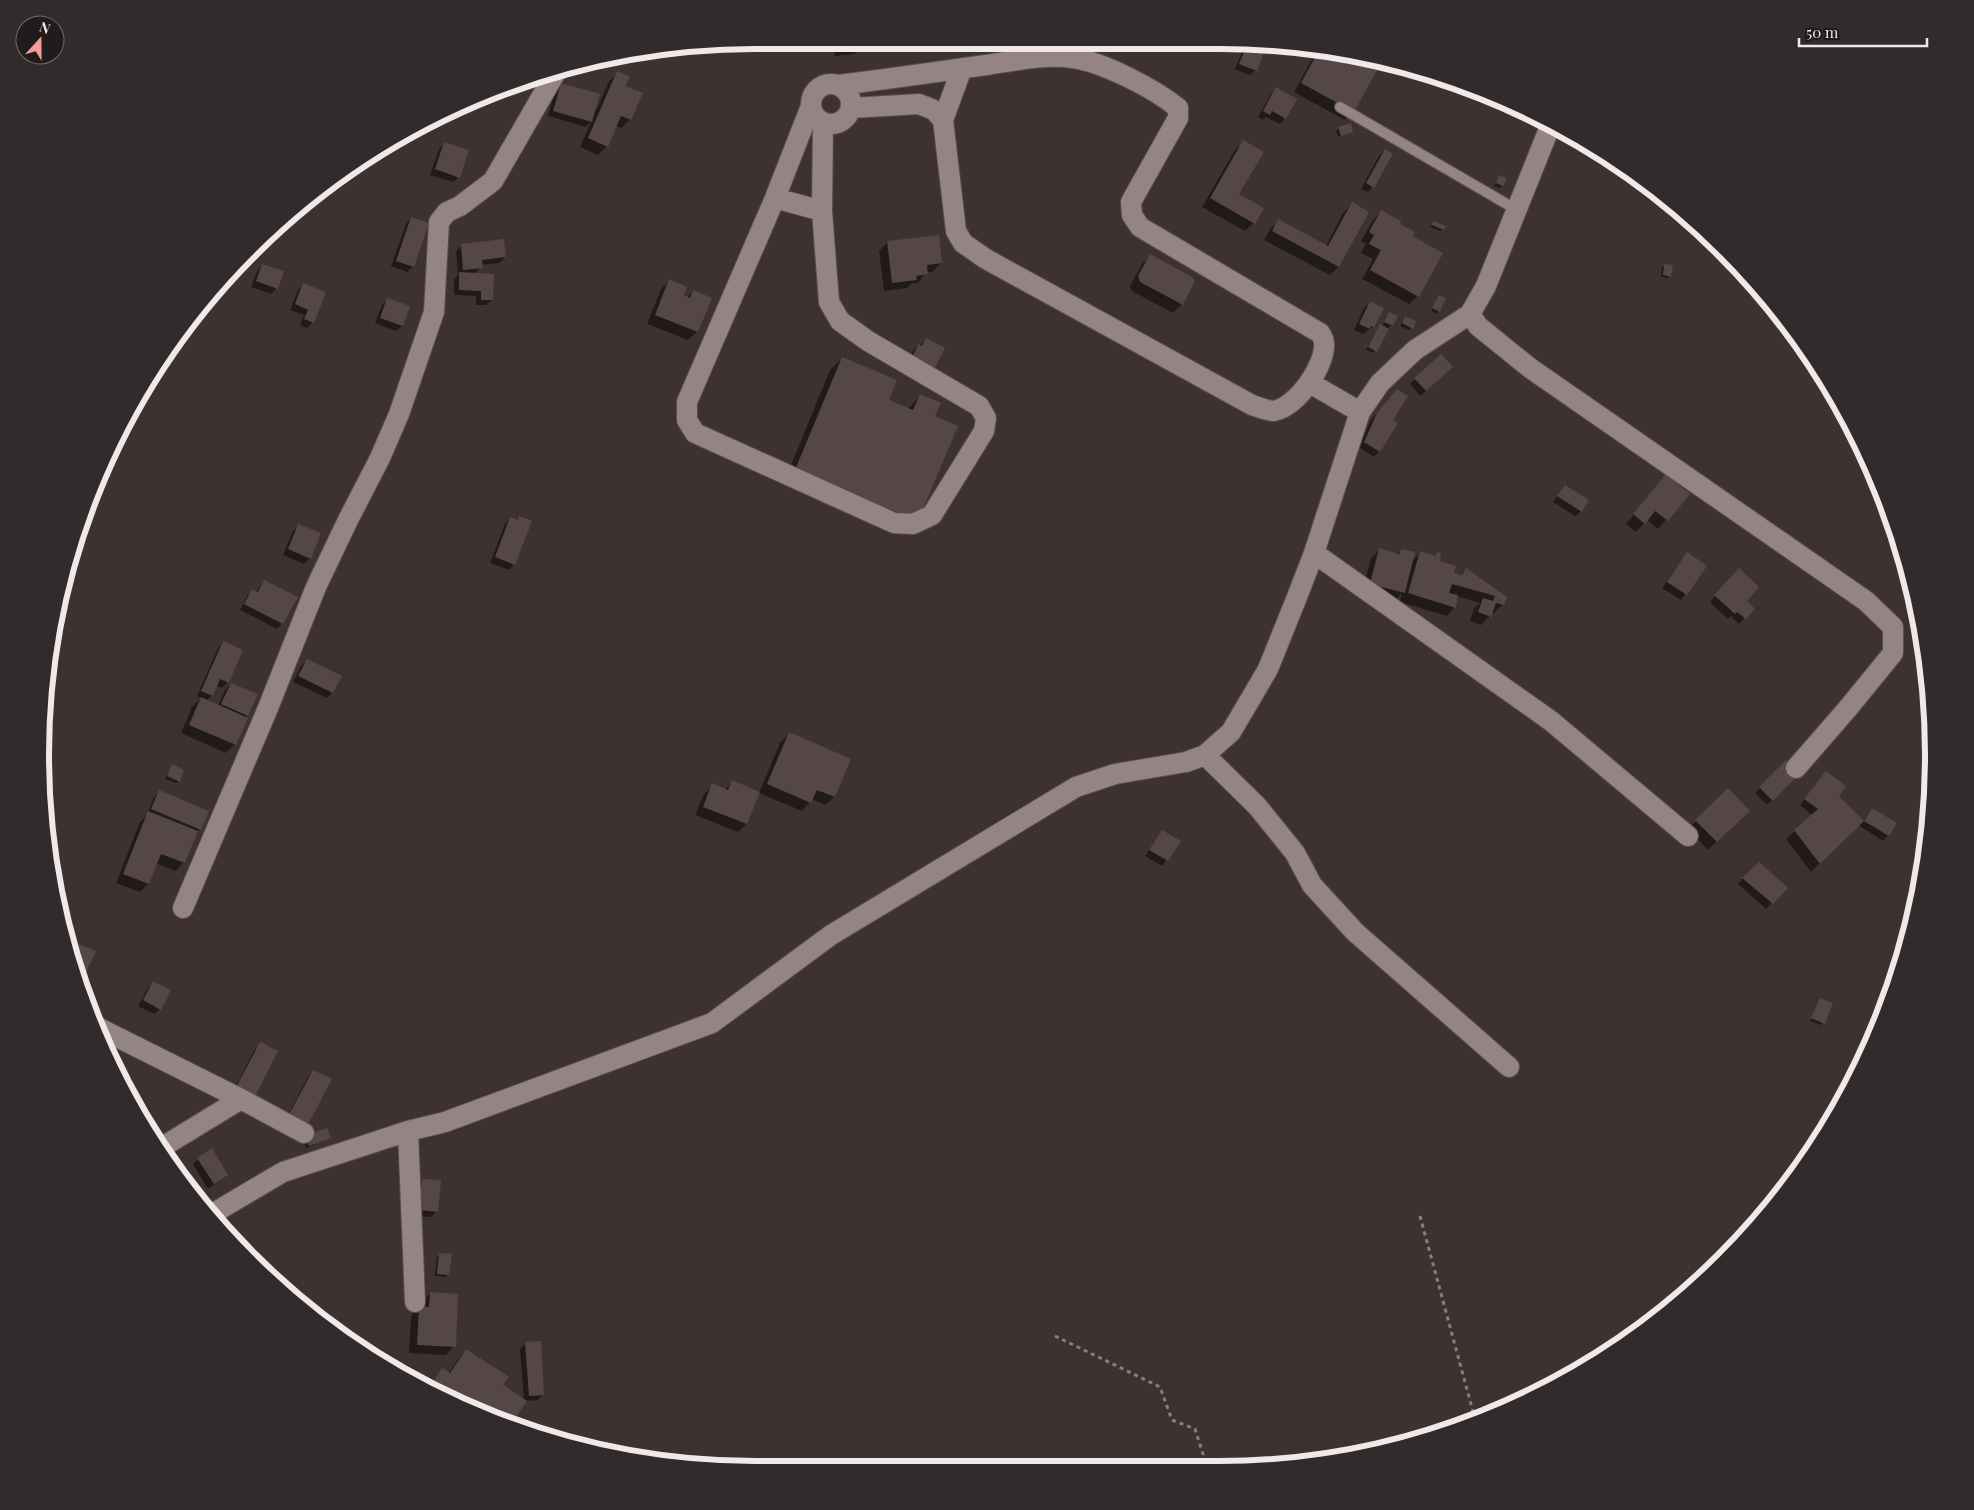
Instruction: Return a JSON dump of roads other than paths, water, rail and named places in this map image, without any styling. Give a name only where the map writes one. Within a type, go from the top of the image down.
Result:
[{"type":"street","points":[[838,85],[849,95],[851,108],[848,115],[837,123],[823,123],[813,113],[811,106],[811,99],[818,88],[832,84],[838,85],[962,68],[1043,58],[1074,58],[1107,68],[1165,97],[1178,108],[1178,118],[1131,202],[1132,215],[1140,227],[1320,333],[1324,341],[1324,352],[1310,384],[1290,404],[1273,411],[1252,405],[986,259],[963,243],[956,231],[943,120],[962,68]]},
{"type":"street","points":[[183,908],[268,708],[316,587],[380,458],[398,414],[434,312],[439,222],[447,212],[460,206],[493,181],[552,79]]},
{"type":"street","points":[[851,108],[919,104],[934,110],[943,120]]},
{"type":"street","points":[[811,106],[775,198],[687,402],[687,420],[695,433],[894,522],[913,524],[932,515],[984,431],[986,418],[979,406],[868,341],[840,321],[829,302],[822,211],[823,123]]},
{"type":"street","points":[[216,1211],[283,1172],[408,1131],[445,1122],[712,1024],[830,935],[1076,787],[1115,774],[1186,762],[1205,755],[1231,732],[1268,669],[1314,554],[1360,412],[1380,383],[1415,350],[1470,314],[1486,286],[1548,131]]},
{"type":"street","points":[[775,198],[822,211]]},
{"type":"street","points":[[1470,314],[1478,326],[1530,368],[1866,601],[1894,627],[1893,653],[1796,768]]},
{"type":"street","points":[[1310,384],[1360,412]]},
{"type":"street","points":[[1314,554],[1551,722],[1688,836]]},
{"type":"street","points":[[1205,755],[1257,806],[1295,853],[1312,885],[1355,932],[1510,1066]]},
{"type":"street","points":[[115,1043],[241,1099],[304,1133]]},
{"type":"street","points":[[166,1144],[241,1099]]},
{"type":"street","points":[[408,1131],[416,1302]]},
{"type":"lane","points":[[1340,107],[1517,210]]}]
